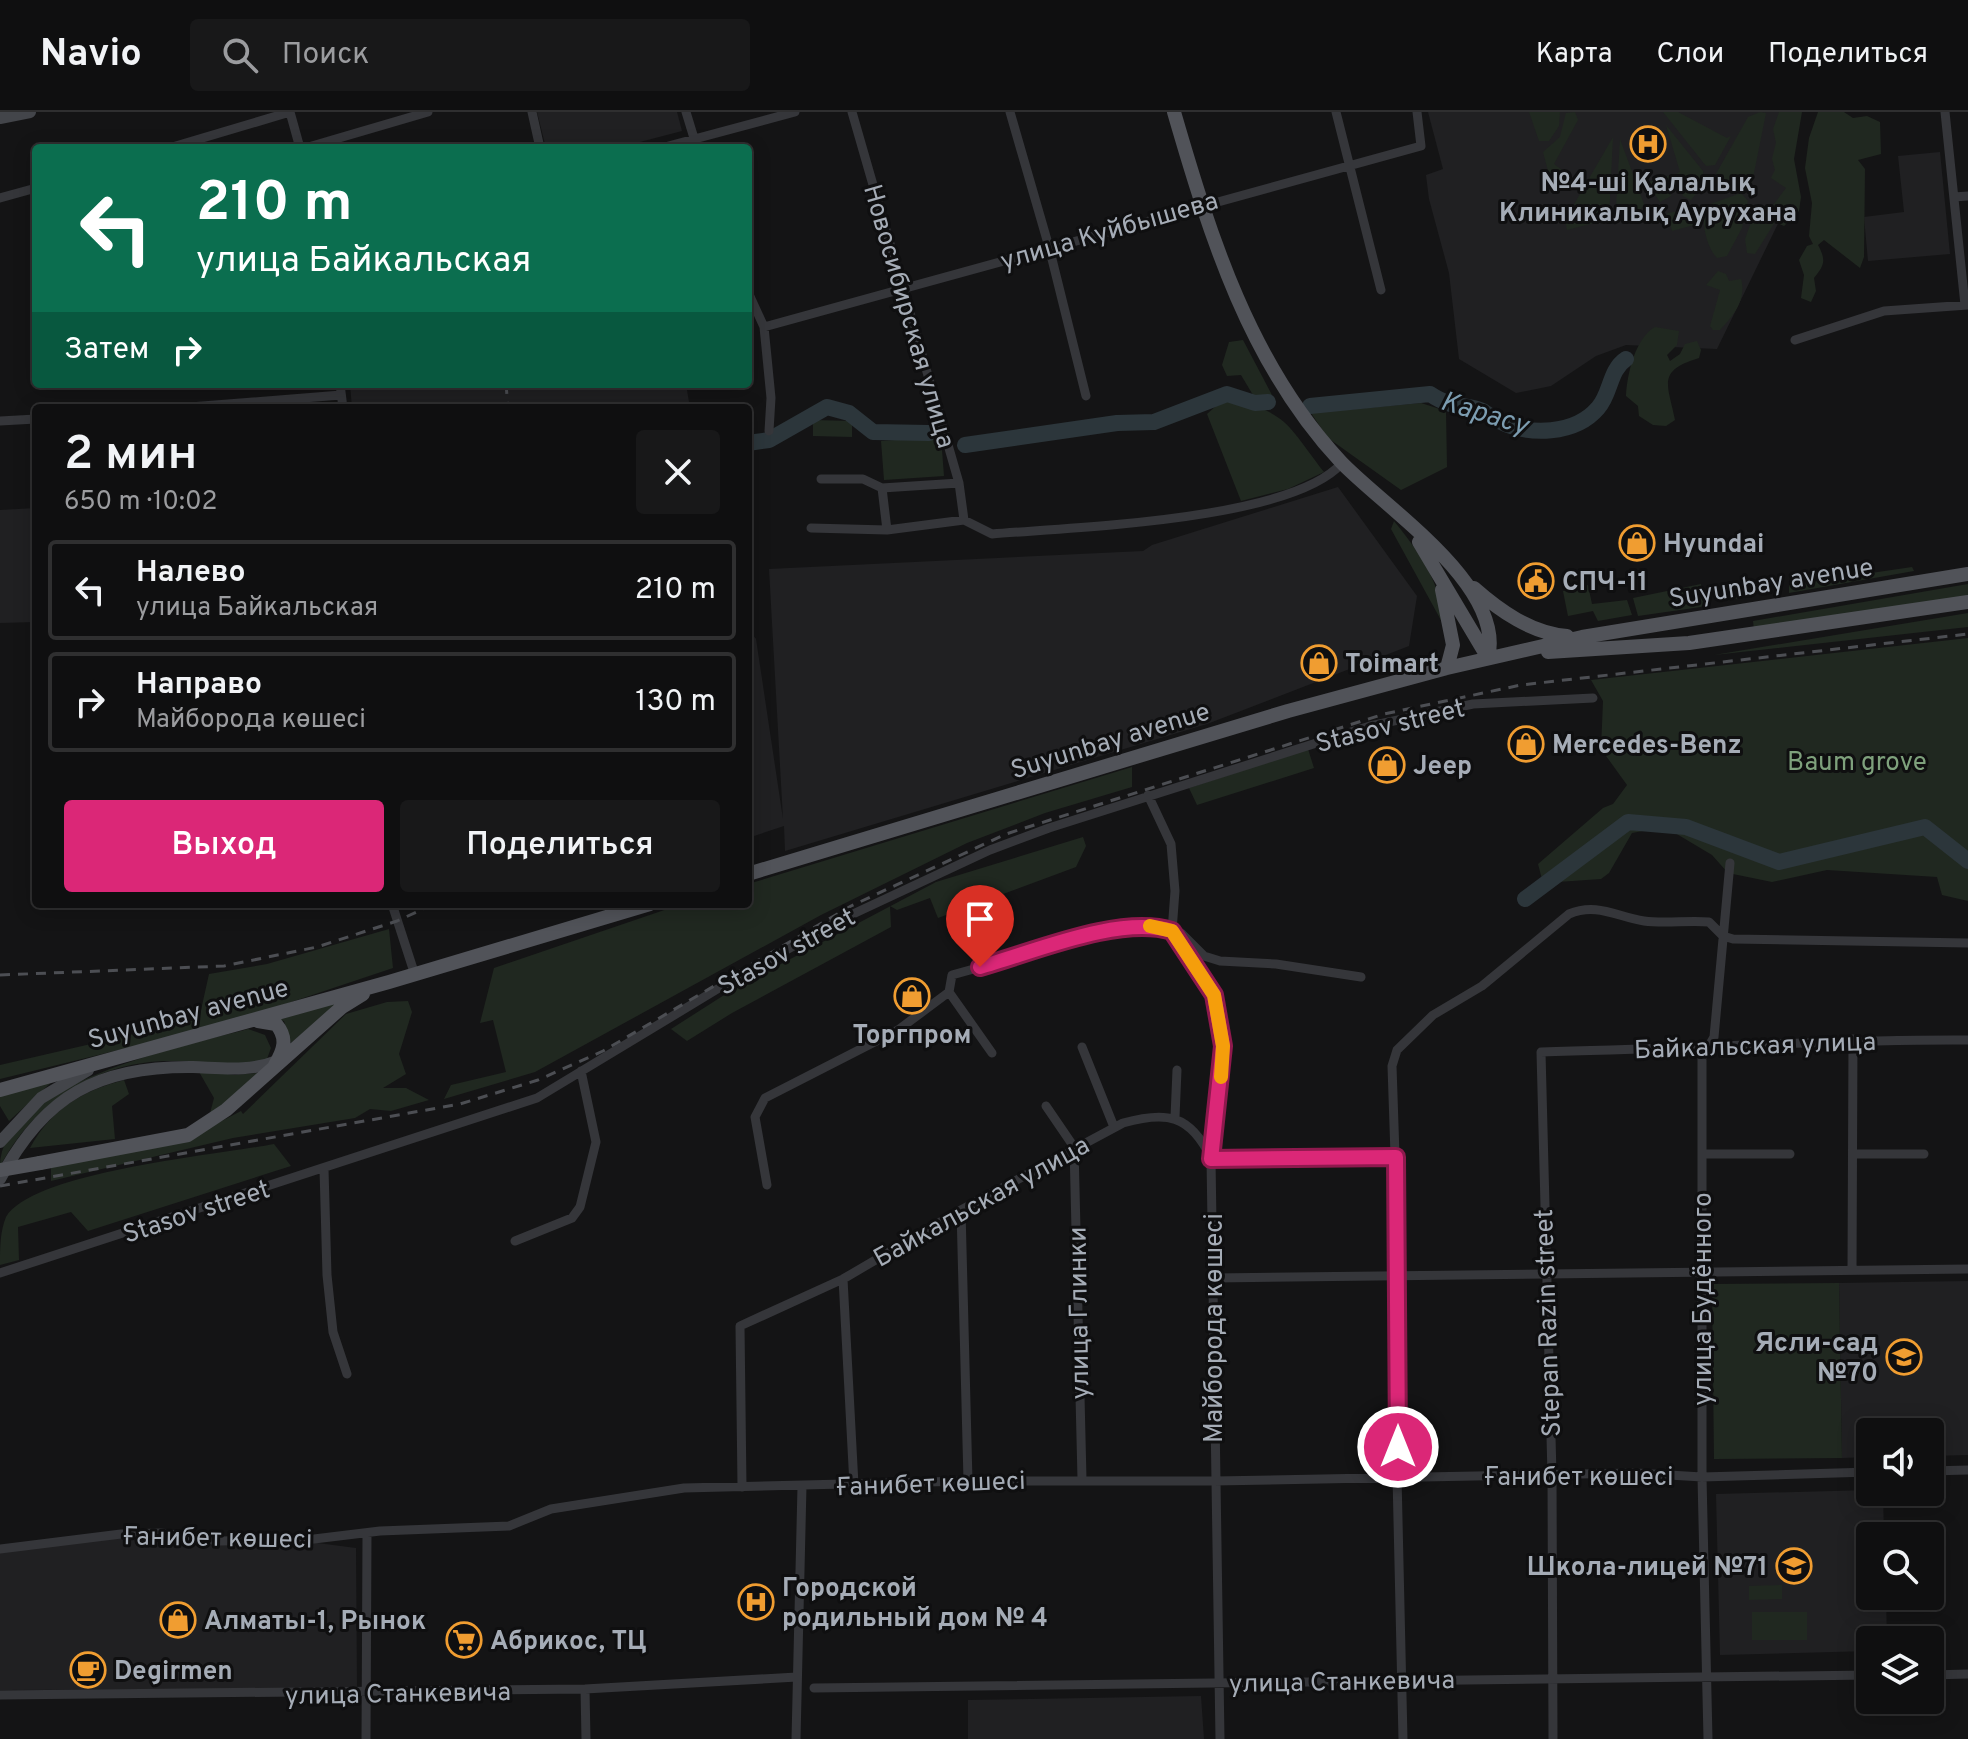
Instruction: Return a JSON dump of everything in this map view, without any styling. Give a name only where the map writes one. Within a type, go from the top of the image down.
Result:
[{"type":"main road","points":[[0,118],[30,112]]},
{"type":"main road","points":[[1174,112],[1200,205],[1231,287],[1260,344],[1308,423],[1342,463],[1485,597],[1524,624],[1545,633],[1582,637]]},
{"type":"main road","points":[[1407,523],[1488,658]]},
{"type":"main road","points":[[1431,559],[1446,603],[1453,645],[1447,668]]},
{"type":"main road","points":[[1459,573],[1490,628],[1488,658]]},
{"type":"main road","name":"Suyunbay avenue","points":[[752,873],[1288,711],[1447,668],[1582,637],[1968,574]]},
{"type":"main road","name":"Suyunbay avenue","points":[[1488,658],[1689,643],[1968,602]]},
{"type":"main road","name":"Suyunbay avenue","points":[[0,1090],[415,975],[637,908]]},
{"type":"main road","name":"Suyunbay avenue","points":[[0,1170],[188,1135],[226,1110],[266,1077],[342,1007],[389,982]]},
{"type":"main road","points":[[246,1023],[268,1021],[279,1028],[284,1043],[278,1060],[266,1077]]},
{"type":"main road","points":[[0,1179],[27,1135],[55,1105],[94,1082],[132,1070],[249,1069],[298,1050]]},
{"type":"main road","points":[[1,1140],[22,1115],[53,1090],[113,1060]]},
{"type":"main road","points":[[0,1118],[1,1140]]},
{"type":"street","points":[[182,144],[290,112],[301,144]]},
{"type":"street","points":[[316,144],[428,112]]},
{"type":"street","points":[[532,112],[539,144]]},
{"type":"street","points":[[686,112],[696,143],[795,112]]},
{"type":"street","name":"Новосибирская улица","points":[[852,112],[959,483],[964,520]]},
{"type":"street","points":[[1010,112],[1049,247],[1086,396]]},
{"type":"street","points":[[1336,112],[1381,290]]},
{"type":"street","name":"улица Куйбышева","points":[[764,327],[1421,146],[1417,112]]},
{"type":"street","points":[[1795,340],[1884,311],[1966,305],[1945,112]]},
{"type":"street","points":[[0,198],[32,189]]},
{"type":"street","points":[[1954,197],[1968,196]]},
{"type":"street","points":[[752,301],[764,327],[771,398],[769,431]]},
{"type":"street","points":[[212,404],[341,389]]},
{"type":"street","points":[[0,421],[32,419]]},
{"type":"street","points":[[811,528],[887,530],[964,520],[992,534],[1220,513],[1315,486],[1342,463]]},
{"type":"street","points":[[821,479],[863,479],[882,488],[959,483]]},
{"type":"street","points":[[882,488],[887,530]]},
{"type":"street","name":"Stasov street","points":[[0,1273],[537,1098],[724,985],[901,890],[990,850],[1148,795],[1410,716],[1499,701],[1593,698]]},
{"type":"street","points":[[1148,795],[1171,844],[1175,891],[1172,931]]},
{"type":"street","name":"улица Будённого","points":[[1708,1739],[1702,1477],[1702,1058],[1714,1037],[1730,863]]},
{"type":"street","points":[[1403,1739],[1397,1476],[1399,1274],[1396,1157],[1390,1093],[1397,1050],[1433,1015],[1482,986],[1569,914],[1581,908],[1594,907],[1645,921],[1709,922],[1723,936],[1756,941],[1968,943]]},
{"type":"street","points":[[393,908],[415,975]]},
{"type":"street","points":[[767,1185],[755,1117],[765,1098],[898,1030],[949,992],[952,975],[1106,932],[1155,926],[1181,933],[1204,956],[1220,961],[1276,964],[1361,977]]},
{"type":"street","name":"Майборода көшесі","points":[[1172,931],[1214,995],[1222,1057],[1211,1159],[1220,1739]]},
{"type":"street","points":[[949,992],[992,1053]]},
{"type":"street","points":[[1852,1269],[1853,1039]]},
{"type":"street","name":"Байкальская улица","points":[[1541,1052],[1706,1048],[1853,1039],[1968,1040]]},
{"type":"street","points":[[1082,1047],[1114,1127]]},
{"type":"street","name":"Stepan Razin street","points":[[1541,1052],[1552,1475],[1553,1739]]},
{"type":"street","points":[[1177,1070],[1175,1117],[1203,1141],[1211,1159],[1396,1157]]},
{"type":"street","points":[[515,1241],[572,1218],[580,1207],[596,1142],[581,1071]]},
{"type":"street","points":[[1046,1106],[1074,1147]]},
{"type":"street","name":"Байкальская улица","points":[[742,1487],[740,1326],[843,1279],[961,1210],[1114,1127],[1147,1116],[1175,1117]]},
{"type":"street","name":"улица Глинки","points":[[1074,1147],[1082,1479]]},
{"type":"street","points":[[1702,1154],[1790,1154]]},
{"type":"street","points":[[1854,1154],[1924,1154]]},
{"type":"street","points":[[324,1169],[327,1275],[333,1332],[347,1374]]},
{"type":"street","points":[[961,1210],[968,1481]]},
{"type":"street","points":[[1214,1278],[1968,1269]]},
{"type":"street","points":[[843,1279],[854,1485]]},
{"type":"street","points":[[1944,1471],[1968,1470]]},
{"type":"street","name":"Ғанибет көшесі","points":[[0,1549],[121,1534],[161,1533],[220,1541],[314,1539],[509,1526],[551,1509],[684,1488],[1082,1479],[1214,1481],[1636,1473],[1702,1477],[1856,1472]]},
{"type":"street","points":[[796,1739],[802,1486]]},
{"type":"street","points":[[366,1739],[367,1534]]},
{"type":"street","points":[[1944,1675],[1968,1674]]},
{"type":"street","name":"улица Станкевича","points":[[814,1688],[1856,1675]]},
{"type":"street","name":"улица Станкевича","points":[[0,1695],[366,1694],[585,1689],[797,1677]]},
{"type":"street","points":[[585,1689],[586,1739]]},
{"type":"shaded area","points":[[537,112],[677,112],[682,131],[632,144],[545,144]]},
{"type":"shaded area","points":[[1428,112],[1794,112],[1789,201],[1717,349],[1626,345],[1596,356],[1551,386],[1516,393],[1459,359],[1449,273],[1429,199],[1426,175],[1443,169]]},
{"type":"shaded area","points":[[1940,152],[1950,254],[1868,261],[1864,217],[1904,212],[1898,156]]},
{"type":"shaded area","points":[[350,388],[687,388],[689,404],[352,404]]},
{"type":"shaded area","points":[[1338,487],[1417,596],[1409,646],[1207,724],[785,851],[784,826],[752,837],[752,634],[756,639],[783,819],[769,569],[1143,551],[1152,545]]},
{"type":"shaded area","points":[[32,508],[32,622],[0,623],[0,510]]},
{"type":"shaded area","name":"Ясли-сад №70","points":[[1968,1281],[1968,1455],[1944,1456],[1944,1418],[1856,1418],[1856,1458],[1842,1458],[1839,1283]]},
{"type":"shaded area","name":"Школа-лицей №71","points":[[1856,1490],[1856,1506],[1883,1506],[1884,1522],[1856,1522],[1856,1610],[1886,1610],[1887,1626],[1856,1626],[1856,1651],[1720,1655],[1716,1494]]},
{"type":"shaded area","name":"Алматы-1, Рынок","points":[[121,1534],[152,1538],[279,1538],[356,1548],[357,1689],[0,1690],[0,1551]]},
{"type":"shaded area","points":[[1201,1696],[1204,1739],[968,1739],[968,1700]]},
{"type":"green space","points":[[1529,112],[1560,112],[1559,126],[1549,141],[1539,141]]},
{"type":"green space","points":[[1575,112],[1578,120],[1554,164],[1562,170],[1553,175],[1548,171],[1543,152],[1560,137],[1566,113]]},
{"type":"green space","points":[[1663,112],[1678,112],[1727,138],[1731,136],[1715,165],[1706,166]]},
{"type":"green space","points":[[1779,112],[1802,112],[1794,159],[1801,197],[1799,211],[1784,226],[1775,222],[1755,254],[1747,253],[1745,239],[1754,214],[1767,213],[1786,188],[1771,178],[1775,170],[1772,159],[1776,143],[1773,129]]},
{"type":"green space","points":[[1818,112],[1844,112],[1853,118],[1867,116],[1880,122],[1881,154],[1858,160],[1865,169],[1864,257],[1860,268],[1824,240],[1818,245],[1823,262],[1814,278],[1816,291],[1811,302],[1801,298],[1804,275],[1799,260],[1807,246],[1813,244],[1809,236],[1812,203],[1805,168],[1809,138]]},
{"type":"green space","points":[[1766,113],[1752,183],[1709,194],[1708,188],[1748,117]]},
{"type":"green space","points":[[1666,125],[1703,171],[1704,184],[1691,200],[1683,196],[1676,174],[1680,172]]},
{"type":"green space","points":[[1613,137],[1609,219],[1567,230],[1565,220]]},
{"type":"green space","points":[[1620,139],[1644,204],[1640,211],[1621,217],[1616,207]]},
{"type":"green space","points":[[1671,175],[1671,196],[1660,202],[1652,190],[1648,191],[1645,183]]},
{"type":"green space","points":[[1741,193],[1748,201],[1742,228],[1727,256],[1717,258],[1705,234],[1705,206]]},
{"type":"green space","points":[[1693,209],[1698,224],[1672,231],[1667,213]]},
{"type":"green space","points":[[1718,271],[1726,274],[1729,281],[1741,279],[1742,294],[1730,319],[1720,330],[1713,330],[1710,326],[1720,290],[1706,285]]},
{"type":"green space","points":[[1655,327],[1679,331],[1677,345],[1667,355],[1670,361],[1680,354],[1685,344],[1697,341],[1701,350],[1699,358],[1676,368],[1668,380],[1675,420],[1666,426],[1653,425],[1639,416],[1638,406],[1626,396],[1637,348]]},
{"type":"green space","points":[[1243,340],[1272,395],[1253,395],[1241,375],[1227,376],[1222,365],[1229,342]]},
{"type":"green space","points":[[1225,398],[1262,409],[1284,422],[1324,472],[1288,489],[1241,501],[1207,414]]},
{"type":"green space","points":[[1421,403],[1446,411],[1447,467],[1401,490],[1328,438],[1311,413]]},
{"type":"green space","points":[[813,420],[852,421],[852,437],[813,436]]},
{"type":"green space","points":[[941,437],[944,476],[884,480],[881,441]]},
{"type":"green space","points":[[1394,521],[1430,573],[1448,633],[1391,529]]},
{"type":"green space","points":[[1912,567],[1914,571],[1789,593],[1789,585]]},
{"type":"green space","points":[[1745,581],[1748,597],[1718,602],[1714,585]]},
{"type":"green space","points":[[1701,584],[1704,605],[1701,607],[1638,616],[1633,598]]},
{"type":"green space","points":[[1968,584],[1968,596],[1754,630],[1753,621]]},
{"type":"green space","points":[[1588,585],[1592,604],[1627,600],[1632,615],[1598,621],[1593,611],[1568,616],[1563,591]]},
{"type":"green space","points":[[1968,613],[1968,627],[1714,655]]},
{"type":"green space","name":"Baum grove","points":[[1968,638],[1968,901],[1942,895],[1937,877],[1827,870],[1772,882],[1728,873],[1712,855],[1665,827],[1632,833],[1609,873],[1601,879],[1543,883],[1538,864],[1603,808],[1613,804],[1627,785],[1601,749],[1603,701],[1591,680]]},
{"type":"green space","points":[[1308,749],[1314,768],[1197,805],[1189,788]]},
{"type":"green space","points":[[1132,767],[1132,787],[1045,813],[967,843],[821,915],[535,1072],[444,1099],[451,1085],[506,1072],[493,1020],[480,1023],[494,968],[670,908],[752,908],[752,883]]},
{"type":"green space","points":[[1083,837],[1086,846],[1076,867],[938,918],[930,898],[897,910],[890,906],[936,882]]},
{"type":"green space","points":[[890,906],[891,927],[732,1013],[687,1041],[671,1029],[732,990]]},
{"type":"green space","points":[[389,929],[393,968],[229,1023],[0,1079],[0,1065],[199,1019],[209,974],[267,964]]},
{"type":"green space","points":[[343,999],[291,1043],[284,1021],[273,1019]]},
{"type":"green space","points":[[408,1001],[412,1012],[399,1054],[406,1074],[383,1088],[406,1088],[429,1100],[391,1111],[370,1109],[355,1118],[233,1138],[51,1181],[51,1166],[179,1143],[241,1111],[243,1114],[346,1014],[387,1002]]},
{"type":"green space","points":[[248,1029],[265,1035],[271,1048],[267,1059],[233,1065],[147,1062],[96,1076],[72,1088],[31,1122],[0,1167],[8,1138],[30,1112],[62,1091],[100,1073],[142,1058]]},
{"type":"green space","points":[[198,1070],[235,1075],[266,1072],[209,1117],[214,1098]]},
{"type":"green space","points":[[55,1079],[9,1121],[0,1106],[0,1095]]},
{"type":"green space","points":[[124,1080],[129,1094],[112,1106],[115,1139],[30,1148],[48,1122],[69,1104],[81,1096]]},
{"type":"green space","points":[[274,1144],[291,1166],[88,1231],[71,1212],[18,1227],[19,1260],[0,1265],[1,1234],[6,1217],[24,1201],[52,1188],[130,1167]]},
{"type":"green space","points":[[1839,1283],[1842,1458],[1714,1459],[1712,1284]]},
{"type":"green space","points":[[1782,1585],[1782,1599],[1749,1600],[1749,1586]]},
{"type":"green space","points":[[1752,1612],[1807,1612],[1807,1640],[1752,1640]]},
{"type":"waterway","name":"Карасу","points":[[1310,406],[1430,394],[1452,404],[1483,411],[1511,426],[1551,430],[1577,424],[1598,408],[1616,369],[1626,359]]},
{"type":"waterway","name":"Карасу","points":[[965,445],[1117,423],[1154,422],[1227,394],[1255,403],[1268,402]]},
{"type":"waterway","points":[[752,442],[769,440],[827,407],[849,413],[873,432],[929,433]]},
{"type":"waterway","points":[[1525,899],[1628,822],[1686,827],[1779,862],[1925,827],[1968,861]]},
{"type":"railway","points":[[506,388],[508,404]]},
{"type":"railway","points":[[0,1186],[460,1104],[538,1080],[603,1051],[851,906],[1006,834],[1384,714],[1521,685],[1968,634]]},
{"type":"railway","points":[[0,975],[224,966],[317,947],[397,921],[425,908]]},
{"type":"slow traffic","points":[[1150,926],[1172,931],[1214,995],[1223,1046],[1221,1077]]},
{"type":"place","name":"№4-ші Қалалық Клиникалық Аурухана","points":[[1648,144]]},
{"type":"place","name":"Hyundai","points":[[1637,543]]},
{"type":"place","name":"СПЧ-11","points":[[1536,581]]},
{"type":"place","name":"Toimart","points":[[1319,663]]},
{"type":"place","name":"Mercedes-Benz","points":[[1526,744]]},
{"type":"place","name":"Jeep","points":[[1387,765]]},
{"type":"place","name":"Торгпром","points":[[912,996]]},
{"type":"place","name":"Ясли-сад №70","points":[[1904,1357]]},
{"type":"place","name":"Школа-лицей №71","points":[[1794,1566]]},
{"type":"place","name":"Городской родильный дом № 4","points":[[756,1602]]},
{"type":"place","name":"Алматы-1, Рынок","points":[[178,1620]]},
{"type":"place","name":"Абрикос, ТЦ","points":[[464,1640]]},
{"type":"place","name":"Degirmen","points":[[88,1670]]},
{"type":"route","points":[[980,967],[1121,928],[1155,926],[1172,931],[1214,995],[1223,1046],[1211,1159],[1396,1157],[1398,1447]]}]
